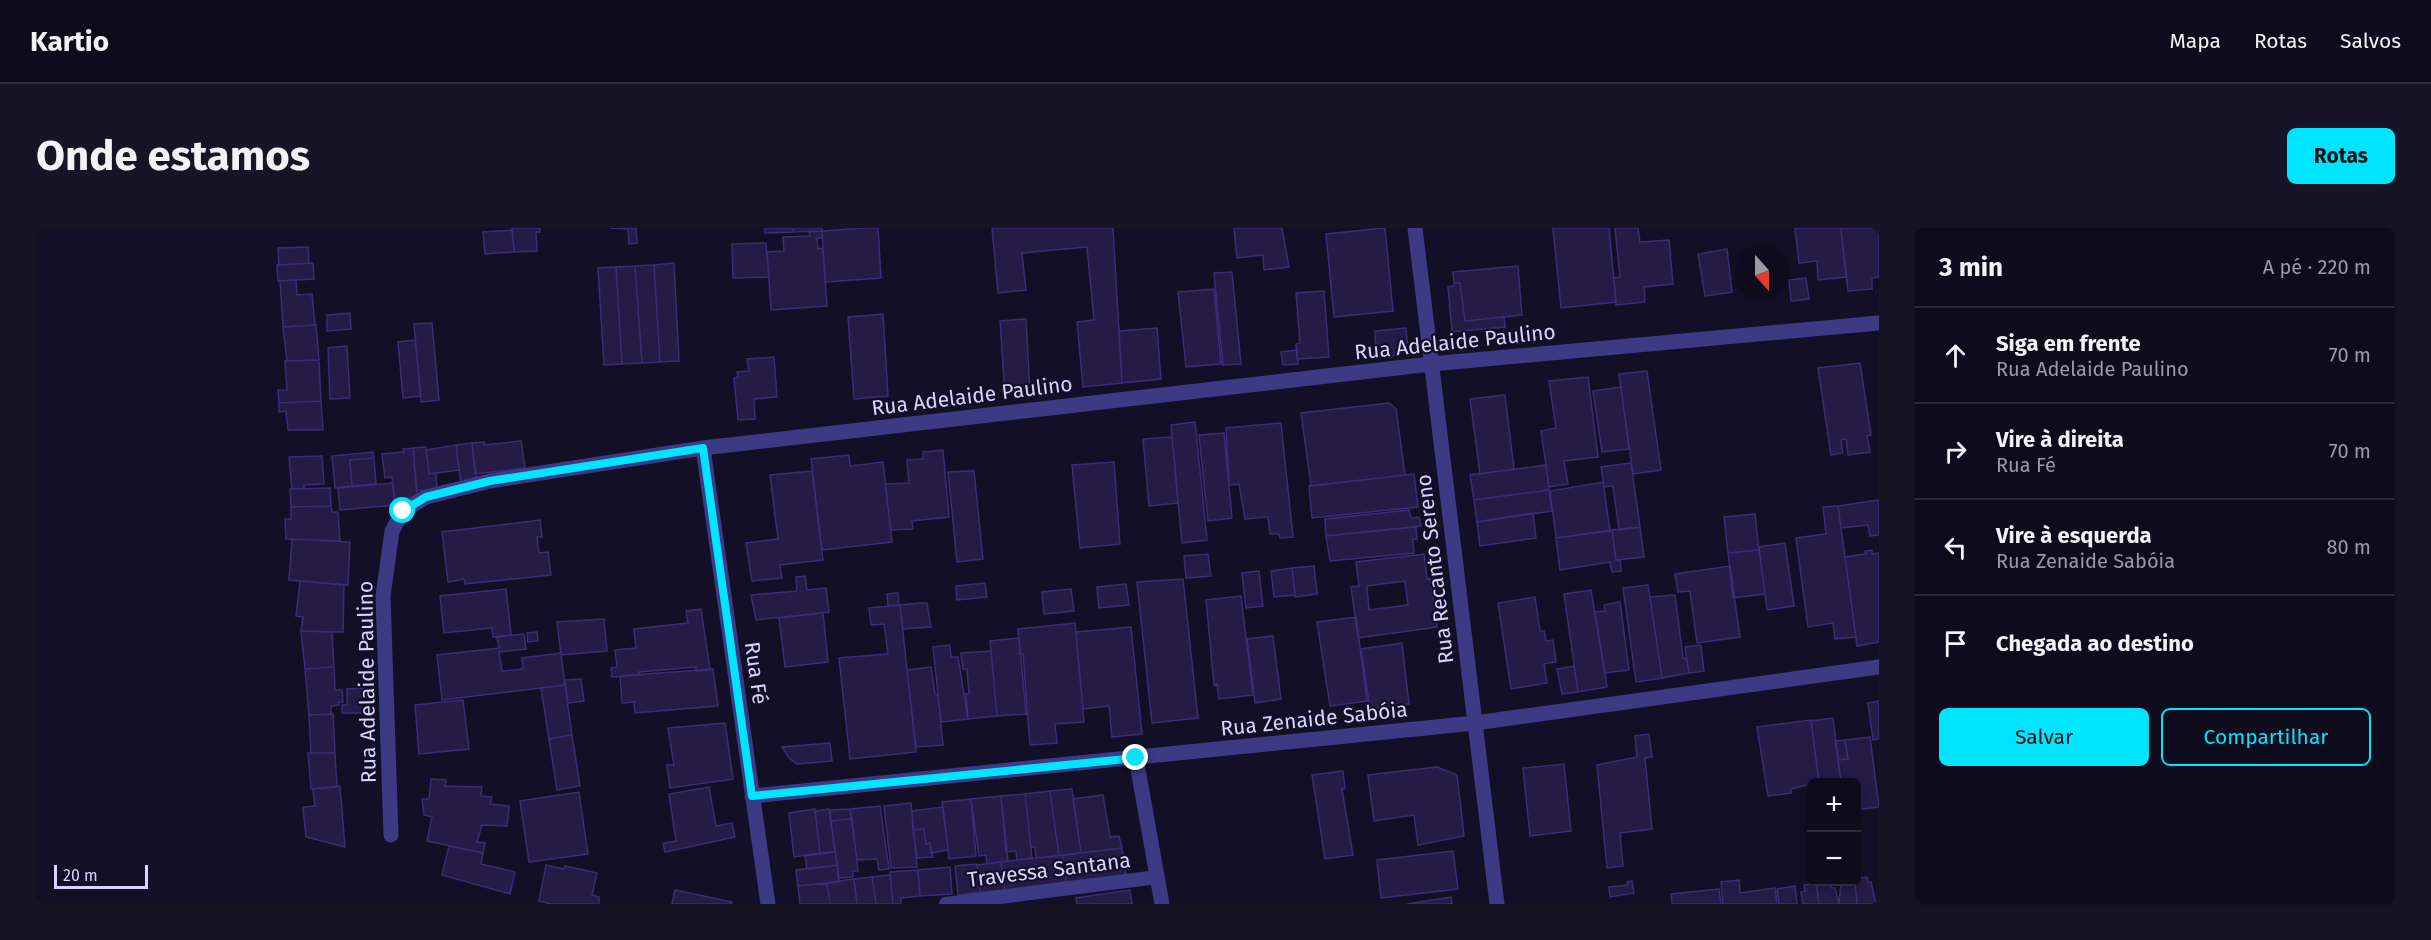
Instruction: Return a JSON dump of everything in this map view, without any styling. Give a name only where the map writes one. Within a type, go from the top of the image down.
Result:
[{"type":"street","name":"Rua Recanto Sereno","points":[[1415,228],[1497,904]]},
{"type":"street","name":"Rua Adelaide Paulino","points":[[391,835],[383,596],[392,531],[403,511],[426,497],[490,481],[703,448],[1431,364],[1879,323]]},
{"type":"street","name":"Rua Fé","points":[[703,448],[768,904]]},
{"type":"street","name":"Rua Zenaide Sabóia","points":[[752,796],[1475,723],[1879,667]]},
{"type":"street","points":[[1136,758],[1162,904]]},
{"type":"lane","name":"Travessa Santana","points":[[946,904],[1157,877]]},
{"type":"building","points":[[512,228],[540,228],[540,232],[536,232],[537,251],[514,252]]},
{"type":"building","points":[[610,228],[636,228],[637,243],[629,244],[628,229]]},
{"type":"building","points":[[765,228],[793,228],[793,232],[765,233]]},
{"type":"building","points":[[793,228],[822,228],[822,231],[793,232]]},
{"type":"building","points":[[878,228],[881,278],[825,282],[822,231]]},
{"type":"building","points":[[992,228],[1113,228],[1122,383],[1083,387],[1077,322],[1094,320],[1087,247],[1022,253],[1026,290],[998,293]]},
{"type":"building","points":[[1234,228],[1282,228],[1289,267],[1264,270],[1263,255],[1237,258]]},
{"type":"building","points":[[1385,228],[1393,311],[1334,317],[1326,234]]},
{"type":"building","points":[[1553,228],[1609,228],[1616,302],[1561,308]]},
{"type":"building","points":[[1615,228],[1638,228],[1640,242],[1669,240],[1673,284],[1644,287],[1645,302],[1616,305],[1614,278],[1620,277]]},
{"type":"building","points":[[1795,228],[1841,228],[1846,277],[1818,280],[1817,261],[1799,263]]},
{"type":"building","points":[[1841,228],[1879,228],[1879,277],[1872,278],[1872,289],[1848,291]]},
{"type":"building","points":[[512,230],[514,252],[485,254],[483,232]]},
{"type":"building","points":[[822,231],[822,238],[817,238],[818,249],[823,248],[827,306],[771,310],[767,252],[784,251],[783,237],[810,236],[809,232]]},
{"type":"building","points":[[766,243],[769,277],[733,278],[732,244]]},
{"type":"building","points":[[308,247],[309,263],[279,265],[278,248]]},
{"type":"building","points":[[1727,249],[1732,292],[1705,296],[1698,254]]},
{"type":"building","points":[[313,263],[314,279],[278,281],[277,265]]},
{"type":"building","points":[[674,263],[679,361],[660,362],[654,265]]},
{"type":"building","points":[[654,265],[660,362],[642,363],[635,266]]},
{"type":"building","points":[[635,266],[642,363],[622,364],[616,267]]},
{"type":"building","points":[[1518,266],[1522,315],[1465,321],[1460,283],[1454,283],[1453,272]]},
{"type":"building","points":[[616,267],[622,364],[604,365],[598,268]]},
{"type":"building","points":[[1232,272],[1241,364],[1223,365],[1214,273]]},
{"type":"building","points":[[1806,278],[1809,299],[1791,301],[1789,280]]},
{"type":"building","points":[[296,280],[297,295],[312,294],[315,325],[283,327],[280,281]]},
{"type":"building","points":[[1454,283],[1460,283],[1465,321],[1504,317],[1505,327],[1452,332],[1448,287],[1454,286]]},
{"type":"building","points":[[1214,289],[1221,364],[1186,367],[1178,292]]},
{"type":"building","points":[[1324,291],[1329,357],[1297,359],[1296,344],[1300,343],[1296,293]]},
{"type":"building","points":[[350,313],[351,329],[327,331],[327,315]]},
{"type":"building","points":[[883,314],[888,396],[854,399],[848,317]]},
{"type":"building","points":[[1026,319],[1030,392],[1005,395],[1000,321]]},
{"type":"building","points":[[432,323],[439,400],[421,402],[414,324]]},
{"type":"building","points":[[316,325],[319,360],[287,361],[283,327]]},
{"type":"building","points":[[1157,328],[1161,379],[1122,383],[1119,331]]},
{"type":"building","points":[[1406,328],[1407,343],[1400,355],[1366,358],[1365,352],[1376,351],[1375,331]]},
{"type":"building","points":[[415,340],[421,396],[403,398],[398,342]]},
{"type":"building","points":[[347,346],[350,398],[330,399],[328,348]]},
{"type":"building","points":[[1297,350],[1298,364],[1283,365],[1281,352]]},
{"type":"building","points":[[774,357],[777,397],[754,399],[755,419],[738,420],[734,378],[738,377],[737,372],[749,371],[747,359]]},
{"type":"building","points":[[319,360],[321,401],[279,403],[278,390],[287,390],[285,361]]},
{"type":"building","points":[[1860,363],[1871,435],[1867,436],[1870,452],[1848,455],[1846,439],[1841,440],[1843,453],[1831,455],[1818,368]]},
{"type":"building","points":[[1647,371],[1661,470],[1633,474],[1619,374]]},
{"type":"building","points":[[1588,377],[1598,457],[1564,461],[1568,484],[1549,487],[1541,431],[1556,428],[1549,381]]},
{"type":"building","points":[[1621,387],[1629,449],[1602,452],[1593,391]]},
{"type":"building","points":[[1505,395],[1514,469],[1480,474],[1470,399]]},
{"type":"building","points":[[321,401],[323,430],[288,430],[286,411],[279,412],[279,403]]},
{"type":"building","points":[[1389,403],[1396,409],[1405,475],[1311,486],[1301,413]]},
{"type":"building","points":[[1195,422],[1207,540],[1182,543],[1171,425]]},
{"type":"building","points":[[1281,423],[1293,537],[1280,538],[1279,534],[1270,534],[1268,517],[1245,519],[1239,484],[1229,485],[1226,428]]},
{"type":"building","points":[[1224,433],[1232,518],[1208,521],[1199,435]]},
{"type":"building","points":[[1172,437],[1178,503],[1149,506],[1143,439]]},
{"type":"building","points":[[521,441],[525,468],[475,474],[472,443],[484,442],[484,445]]},
{"type":"building","points":[[472,443],[477,482],[461,484],[456,445]]},
{"type":"building","points":[[456,445],[459,470],[429,474],[426,450]]},
{"type":"building","points":[[426,447],[429,474],[436,473],[437,489],[417,491],[413,448]]},
{"type":"building","points":[[413,448],[417,497],[394,499],[392,477],[385,478],[382,454],[404,452],[403,449]]},
{"type":"building","points":[[943,450],[949,517],[912,521],[913,529],[891,530],[885,484],[909,483],[907,460],[923,459],[923,452]]},
{"type":"building","points":[[373,452],[374,458],[350,460],[352,486],[335,488],[332,456]]},
{"type":"building","points":[[849,455],[850,466],[883,462],[892,542],[822,550],[811,459]]},
{"type":"building","points":[[322,456],[324,484],[304,485],[304,489],[292,489],[289,457]]},
{"type":"building","points":[[374,458],[376,484],[352,486],[350,460]]},
{"type":"building","points":[[1114,462],[1120,544],[1080,548],[1072,465]]},
{"type":"building","points":[[1631,463],[1640,527],[1619,530],[1613,486],[1604,487],[1601,467]]},
{"type":"building","points":[[1546,465],[1549,490],[1474,500],[1470,475]]},
{"type":"building","points":[[812,471],[823,560],[780,565],[782,578],[752,581],[746,543],[778,539],[770,475]]},
{"type":"building","points":[[974,471],[983,559],[957,562],[948,472]]},
{"type":"building","points":[[1414,474],[1418,507],[1312,518],[1309,486]]},
{"type":"building","points":[[1603,482],[1610,531],[1556,538],[1550,491]]},
{"type":"building","points":[[393,483],[395,505],[340,510],[338,488]]},
{"type":"building","points":[[330,488],[331,506],[291,507],[290,489]]},
{"type":"building","points":[[1549,490],[1552,511],[1477,522],[1474,500]]},
{"type":"building","points":[[1879,500],[1879,535],[1870,536],[1868,525],[1841,528],[1838,506]]},
{"type":"building","points":[[331,506],[332,512],[338,512],[340,541],[286,539],[285,519],[291,519],[291,507]]},
{"type":"building","points":[[1838,506],[1856,637],[1835,639],[1833,623],[1808,627],[1796,538],[1826,534],[1823,507]]},
{"type":"building","points":[[1409,510],[1411,518],[1419,517],[1421,526],[1326,536],[1325,519]]},
{"type":"building","points":[[1533,513],[1536,538],[1480,546],[1477,522]]},
{"type":"building","points":[[1755,514],[1759,550],[1728,553],[1724,517]]},
{"type":"building","points":[[540,520],[542,537],[537,537],[539,553],[548,552],[551,575],[465,584],[464,579],[448,582],[442,532]]},
{"type":"building","points":[[1416,527],[1417,539],[1413,539],[1414,553],[1330,561],[1326,536]]},
{"type":"building","points":[[1640,527],[1644,557],[1616,560],[1612,530]]},
{"type":"building","points":[[1612,530],[1616,560],[1620,560],[1621,571],[1612,572],[1610,562],[1560,570],[1556,538]]},
{"type":"building","points":[[292,539],[350,542],[348,585],[289,580]]},
{"type":"building","points":[[1785,543],[1794,606],[1767,610],[1759,547]]},
{"type":"building","points":[[1759,550],[1765,594],[1733,598],[1728,553]]},
{"type":"building","points":[[1872,550],[1872,554],[1879,553],[1879,642],[1857,646],[1845,557],[1866,554],[1865,551]]},
{"type":"building","points":[[1208,554],[1211,576],[1186,578],[1184,556]]},
{"type":"building","points":[[1424,554],[1437,627],[1358,638],[1351,587],[1359,586],[1356,562]],"holes":[[[1405,581],[1408,605],[1369,610],[1367,586]]]},
{"type":"building","points":[[1314,566],[1317,594],[1295,597],[1292,568]]},
{"type":"building","points":[[1730,566],[1740,637],[1697,643],[1690,591],[1678,592],[1675,574]]},
{"type":"building","points":[[1292,568],[1295,595],[1274,597],[1271,571]]},
{"type":"building","points":[[1259,571],[1263,606],[1246,608],[1242,573]]},
{"type":"building","points":[[805,576],[807,590],[826,588],[829,612],[756,620],[751,595],[797,591],[796,577]]},
{"type":"building","points":[[1183,579],[1198,718],[1152,723],[1137,582]]},
{"type":"building","points":[[300,581],[344,585],[343,632],[301,631],[303,617],[296,616]]},
{"type":"building","points":[[985,583],[987,597],[957,600],[956,586]]},
{"type":"building","points":[[1126,584],[1129,605],[1099,608],[1097,587]]},
{"type":"building","points":[[1648,585],[1662,678],[1636,682],[1623,588]]},
{"type":"building","points":[[506,589],[511,635],[493,637],[492,628],[444,633],[440,596]]},
{"type":"building","points":[[1071,589],[1074,611],[1044,614],[1042,592]]},
{"type":"building","points":[[1591,590],[1607,687],[1578,692],[1564,594]]},
{"type":"building","points":[[898,593],[899,605],[888,606],[887,594]]},
{"type":"building","points":[[1675,595],[1683,658],[1687,659],[1689,673],[1662,678],[1650,597]]},
{"type":"building","points":[[1241,596],[1253,695],[1219,699],[1217,684],[1214,685],[1206,600]]},
{"type":"building","points":[[1535,597],[1540,631],[1544,631],[1546,641],[1553,640],[1556,662],[1544,664],[1547,683],[1511,689],[1498,603]]},
{"type":"building","points":[[1620,602],[1629,670],[1605,673],[1595,612],[1605,611],[1604,605]]},
{"type":"building","points":[[927,603],[931,627],[903,629],[900,605]]},
{"type":"building","points":[[900,605],[916,752],[850,759],[839,658],[888,654],[884,624],[871,625],[869,608]]},
{"type":"building","points":[[701,609],[710,670],[696,671],[696,667],[612,677],[611,668],[617,667],[615,650],[636,648],[634,629],[688,623],[686,611]]},
{"type":"building","points":[[823,613],[828,662],[785,667],[779,618]]},
{"type":"building","points":[[1356,617],[1367,701],[1330,706],[1317,622]]},
{"type":"building","points":[[604,619],[607,651],[561,655],[557,622]]},
{"type":"building","points":[[1075,623],[1084,722],[1055,724],[1057,743],[1030,745],[1023,654],[1020,654],[1018,629]]},
{"type":"building","points":[[1131,627],[1142,734],[1112,737],[1109,706],[1083,709],[1076,632]]},
{"type":"building","points":[[301,631],[332,632],[334,667],[305,669]]},
{"type":"building","points":[[537,632],[538,641],[528,642],[527,633]]},
{"type":"building","points":[[524,634],[526,649],[499,652],[502,671],[523,669],[522,658],[561,653],[565,685],[442,700],[437,655],[499,648],[497,637]]},
{"type":"building","points":[[1273,636],[1281,699],[1255,703],[1247,639]]},
{"type":"building","points":[[1019,638],[1026,714],[997,716],[990,641]]},
{"type":"building","points":[[1402,643],[1409,704],[1370,709],[1361,649]]},
{"type":"building","points":[[950,645],[951,657],[958,657],[968,719],[941,722],[933,647]]},
{"type":"building","points":[[1701,645],[1704,671],[1689,673],[1685,647]]},
{"type":"building","points":[[991,651],[997,716],[968,719],[967,669],[963,669],[961,653]]},
{"type":"building","points":[[1574,666],[1578,692],[1562,694],[1557,669]]},
{"type":"building","points":[[334,667],[335,690],[342,690],[343,702],[331,706],[331,714],[309,715],[305,669]]},
{"type":"building","points":[[931,667],[935,694],[938,695],[943,745],[916,747],[907,670]]},
{"type":"building","points":[[713,669],[718,706],[635,713],[634,702],[622,703],[620,676]]},
{"type":"building","points":[[581,679],[584,701],[568,703],[565,680]]},
{"type":"building","points":[[565,685],[572,735],[549,739],[541,688]]},
{"type":"building","points":[[364,688],[365,713],[342,713],[342,705],[347,705],[347,689]]},
{"type":"building","points":[[463,700],[469,749],[419,754],[415,705]]},
{"type":"building","points":[[1879,701],[1879,739],[1873,740],[1868,703]]},
{"type":"building","points":[[333,714],[335,753],[311,753],[309,715]]},
{"type":"building","points":[[1833,718],[1840,778],[1818,778],[1811,721]]},
{"type":"building","points":[[1811,720],[1818,778],[1807,778],[1807,785],[1791,789],[1791,793],[1768,796],[1757,727]]},
{"type":"building","points":[[725,723],[733,779],[670,788],[667,765],[674,765],[668,728]]},
{"type":"building","points":[[1649,734],[1652,757],[1645,758],[1652,829],[1620,833],[1623,866],[1607,868],[1597,765],[1637,757],[1635,736]]},
{"type":"building","points":[[572,735],[580,786],[557,790],[549,739]]},
{"type":"building","points":[[1870,737],[1879,807],[1861,809],[1861,778],[1840,778],[1838,760],[1848,759],[1845,740]]},
{"type":"building","points":[[1845,740],[1848,759],[1838,760],[1835,741]]},
{"type":"building","points":[[830,743],[832,761],[797,764],[789,758],[782,747]]},
{"type":"building","points":[[308,753],[335,753],[337,787],[311,789]]},
{"type":"building","points":[[1564,764],[1571,831],[1530,836],[1523,768]]},
{"type":"building","points":[[1437,767],[1457,775],[1464,836],[1418,845],[1414,815],[1374,821],[1368,775]]},
{"type":"building","points":[[1343,771],[1345,788],[1342,789],[1353,855],[1325,859],[1312,775]]},
{"type":"building","points":[[431,779],[446,780],[445,786],[482,787],[481,796],[492,797],[490,804],[509,806],[507,826],[482,825],[477,842],[485,843],[483,853],[427,841],[432,817],[424,815],[422,799],[429,799]]},
{"type":"building","points":[[340,786],[345,847],[306,837],[303,807],[315,806],[313,789]]},
{"type":"building","points":[[709,787],[716,826],[732,823],[735,837],[665,852],[663,843],[676,841],[669,794]]},
{"type":"building","points":[[1072,789],[1081,853],[1059,856],[1050,791]]},
{"type":"building","points":[[1050,791],[1059,856],[1036,858],[1035,847],[1031,847],[1025,794]]},
{"type":"building","points":[[579,792],[588,854],[529,862],[520,801]]},
{"type":"building","points":[[1025,794],[1032,858],[1017,860],[1016,851],[1006,852],[1001,796]]},
{"type":"building","points":[[1103,795],[1110,837],[1119,836],[1122,848],[1081,853],[1073,799]]},
{"type":"building","points":[[1001,796],[1008,861],[987,864],[986,855],[979,856],[971,799]]},
{"type":"building","points":[[971,799],[976,856],[949,859],[942,802]]},
{"type":"building","points":[[911,803],[917,867],[891,868],[884,806]]},
{"type":"building","points":[[880,806],[889,869],[879,870],[877,859],[857,860],[850,809]]},
{"type":"building","points":[[943,807],[948,850],[931,853],[930,843],[926,844],[924,829],[913,830],[912,811]]},
{"type":"building","points":[[815,809],[820,853],[794,857],[789,813]]},
{"type":"building","points":[[829,809],[835,852],[820,853],[815,811]]},
{"type":"building","points":[[850,809],[852,819],[831,821],[830,810]]},
{"type":"building","points":[[852,819],[858,871],[853,871],[853,877],[839,878],[831,821]]},
{"type":"building","points":[[924,829],[926,844],[930,843],[933,857],[917,858],[913,830]]},
{"type":"building","points":[[449,846],[483,853],[481,864],[515,872],[510,894],[442,875]]},
{"type":"building","points":[[1122,848],[1126,875],[1066,882],[1063,855]]},
{"type":"building","points":[[1453,851],[1458,889],[1381,898],[1377,860]]},
{"type":"building","points":[[835,852],[837,865],[807,869],[805,856]]},
{"type":"building","points":[[1063,855],[1066,882],[1005,890],[1001,862]]},
{"type":"building","points":[[1001,862],[1005,890],[980,892],[977,865]]},
{"type":"building","points":[[977,864],[980,892],[958,895],[955,866]]},
{"type":"building","points":[[546,865],[564,869],[565,866],[597,873],[592,895],[599,897],[599,904],[551,904],[539,901]]},
{"type":"building","points":[[837,865],[839,882],[798,886],[796,870]]},
{"type":"building","points":[[950,867],[952,894],[920,896],[918,870]]},
{"type":"building","points":[[918,870],[920,896],[901,898],[901,904],[893,904],[890,872]]},
{"type":"building","points":[[890,875],[893,904],[876,904],[872,877]]},
{"type":"building","points":[[872,877],[876,904],[857,904],[854,879]]},
{"type":"building","points":[[1867,877],[1868,883],[1871,882],[1876,904],[1857,904],[1855,886],[1861,886],[1861,878]]},
{"type":"building","points":[[854,879],[857,904],[830,904],[827,883]]},
{"type":"building","points":[[1739,880],[1740,893],[1775,888],[1777,904],[1723,904],[1721,882]]},
{"type":"building","points":[[1632,881],[1634,893],[1610,897],[1609,887],[1628,885],[1627,882]]},
{"type":"building","points":[[827,883],[830,904],[800,904],[798,886]]},
{"type":"building","points":[[1804,885],[1816,886],[1819,904],[1803,904],[1801,892],[1805,891]]},
{"type":"building","points":[[1795,886],[1797,904],[1779,904],[1777,889]]},
{"type":"building","points":[[1816,886],[1835,888],[1839,904],[1819,904]]},
{"type":"building","points":[[1841,886],[1855,886],[1857,904],[1839,904]]},
{"type":"building","points":[[1719,889],[1721,904],[1672,904],[1671,894]]},
{"type":"building","points":[[675,890],[732,902],[732,904],[672,904]]},
{"type":"building","points":[[1130,890],[1132,904],[1077,904],[1076,898]]},
{"type":"building","points":[[1451,897],[1452,904],[1407,904]]},
{"type":"route","points":[[403,511],[426,497],[490,481],[703,448],[752,796],[1136,758]]}]
